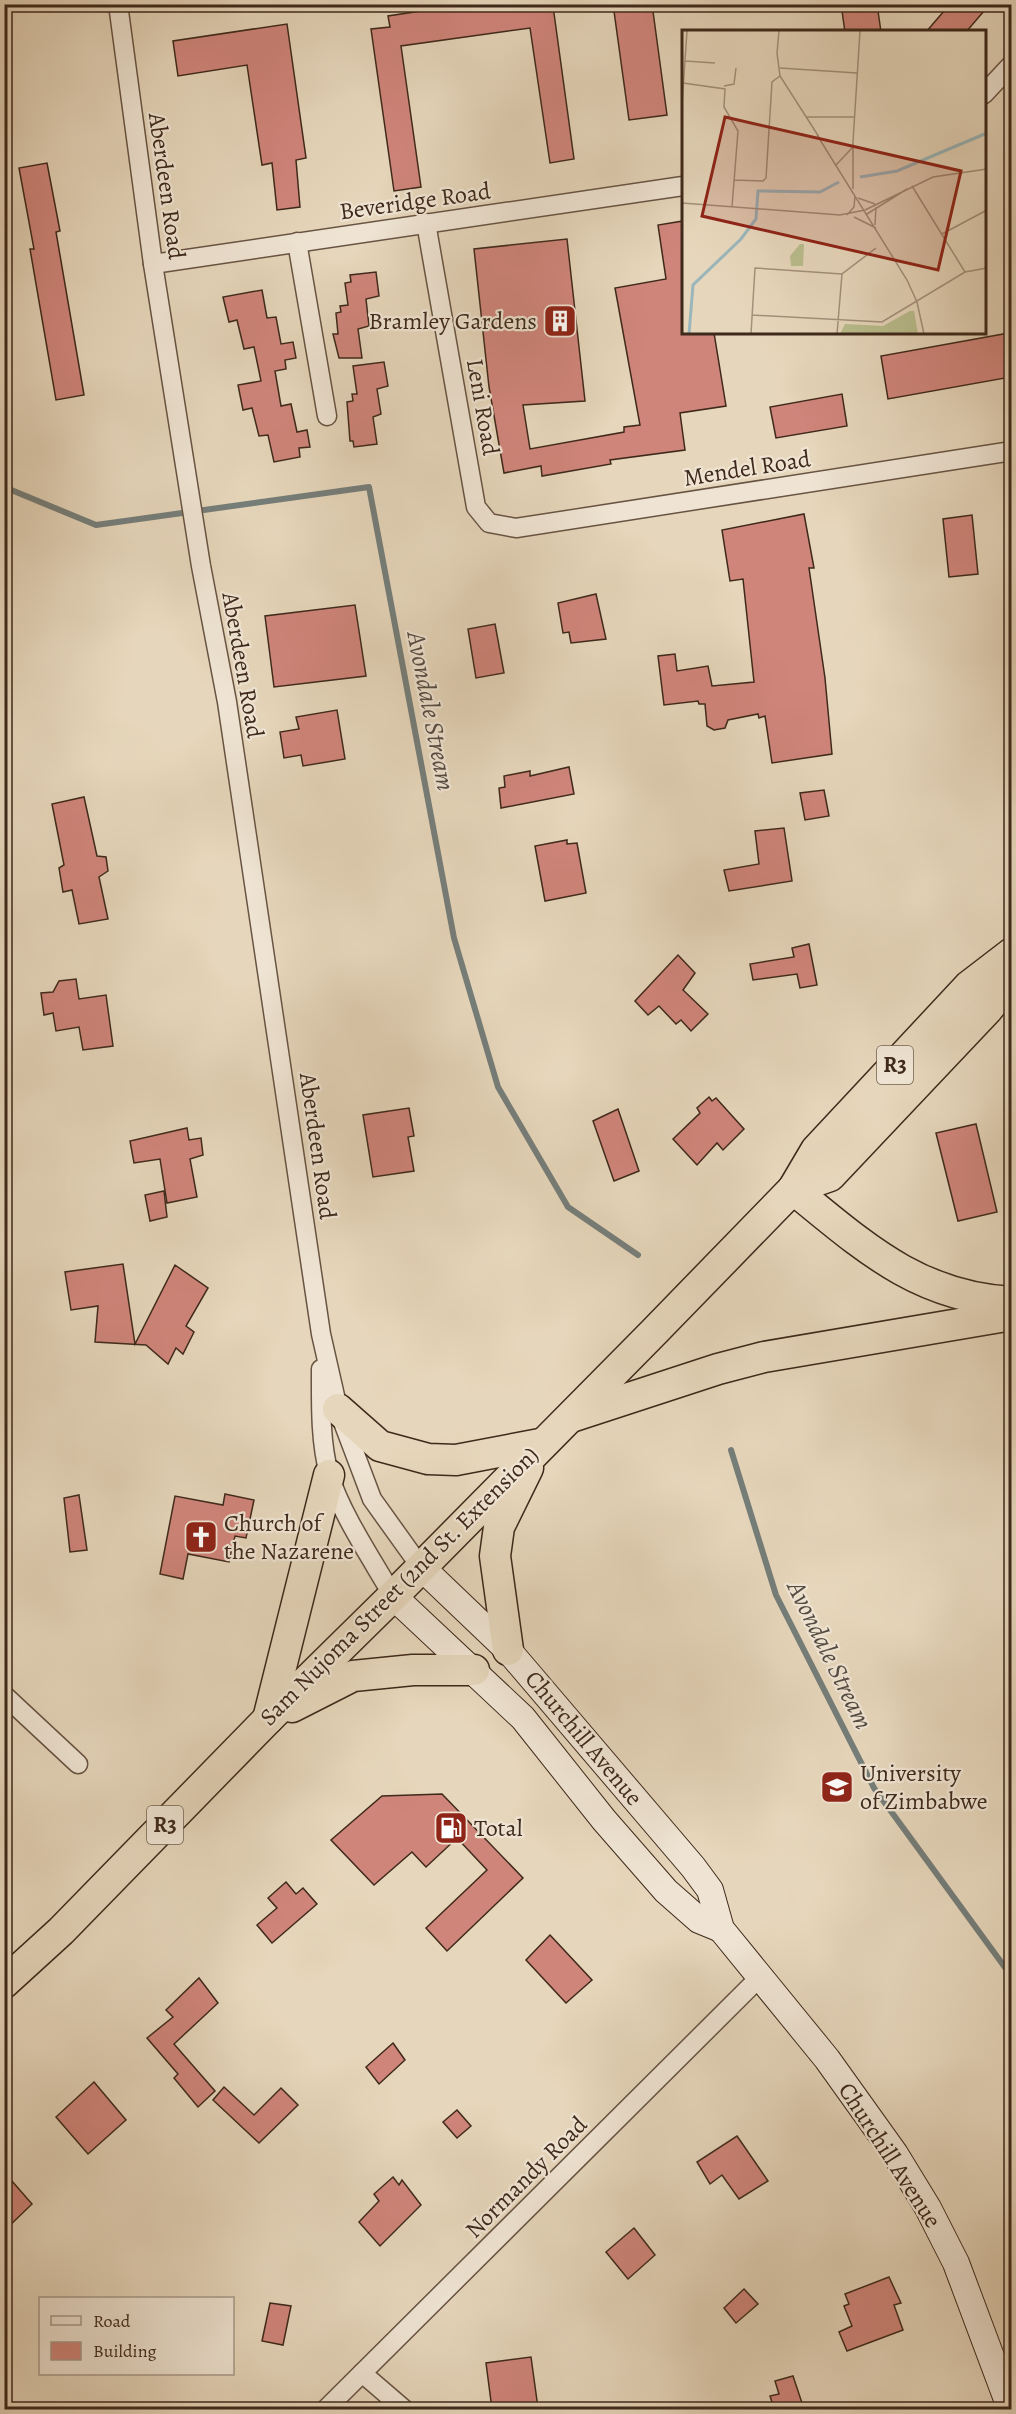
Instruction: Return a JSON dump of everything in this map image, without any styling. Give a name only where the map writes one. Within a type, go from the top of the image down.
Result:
[{"type":"highway","name":"Sam Nujoma Street (2nd St. Extension)","points":[[4,1983],[69,1923],[793,1189],[824,1141],[969,986],[1011,953]]},
{"type":"highway","name":"Sam Nujoma Street (2nd St. Extension)","points":[[793,1189],[830,1176],[987,1010],[1011,979]]},
{"type":"highway","points":[[793,1189],[855,1239],[907,1275],[939,1288],[970,1296],[1011,1302]]},
{"type":"highway","points":[[568,1418],[718,1369],[764,1357],[1011,1315]]},
{"type":"highway","points":[[338,1409],[380,1446],[428,1459],[456,1460],[540,1444]]},
{"type":"highway","points":[[508,1650],[495,1556],[499,1527],[540,1444]]},
{"type":"highway","points":[[268,1719],[329,1474]]},
{"type":"highway","points":[[268,1719],[353,1676],[412,1670],[474,1671]]},
{"type":"main road","name":"Churchill Avenue","points":[[420,1566],[508,1650],[693,1867],[710,1890],[721,1929],[860,2104],[896,2154],[928,2208],[956,2263],[982,2326],[1011,2409]]},
{"type":"main road","name":"Churchill Avenue","points":[[393,1596],[523,1718],[604,1820],[666,1891],[699,1920],[721,1929]]},
{"type":"street","name":"Aberdeen Road","points":[[118,4],[153,264],[201,566],[227,702],[321,1334],[338,1409],[372,1498],[420,1566]]},
{"type":"street","points":[[986,92],[1011,64]]},
{"type":"street","name":"Beveridge Road","points":[[153,264],[682,186]]},
{"type":"street","name":"Leni Road","points":[[426,223],[476,507],[489,523]]},
{"type":"street","points":[[297,242],[327,416]]},
{"type":"street","name":"Mendel Road","points":[[489,523],[516,528],[1011,451]]},
{"type":"street","name":"Aberdeen Road","points":[[321,1334],[321,1416],[329,1474],[356,1534],[393,1596]]},
{"type":"street","points":[[4,1695],[78,1764]]},
{"type":"street","name":"Normandy Road","points":[[325,2409],[760,1977]]},
{"type":"street","points":[[362,2373],[405,2409]]},
{"type":"building","points":[[468,4],[528,4],[529,9],[553,6],[574,159],[550,163],[530,28],[401,46],[421,187],[394,191],[371,29],[390,27],[388,16]]},
{"type":"building","points":[[613,4],[652,4],[667,115],[629,120]]},
{"type":"building","points":[[841,4],[877,4],[881,30],[845,30]]},
{"type":"building","points":[[950,4],[990,4],[968,30],[928,30]]},
{"type":"building","points":[[287,24],[306,158],[296,160],[300,207],[277,210],[272,163],[262,165],[247,65],[178,76],[173,41]]},
{"type":"building","points":[[47,163],[60,231],[56,232],[84,395],[56,400],[30,249],[34,249],[19,168]]},
{"type":"building","points":[[682,221],[682,334],[714,334],[726,406],[680,413],[685,450],[610,460],[611,464],[542,476],[541,466],[504,473],[489,387],[474,249],[567,239],[585,401],[523,405],[530,449],[624,432],[624,427],[640,425],[615,288],[666,279],[658,225]]},
{"type":"building","points":[[376,272],[379,296],[366,299],[369,326],[358,329],[362,358],[339,358],[333,334],[338,334],[336,313],[341,312],[340,306],[348,305],[345,283],[351,282],[350,275]]},
{"type":"building","points":[[262,290],[267,318],[276,317],[281,344],[293,342],[296,358],[285,360],[286,369],[275,371],[281,406],[291,404],[297,432],[307,430],[310,447],[299,448],[300,457],[274,462],[268,435],[259,436],[252,408],[243,410],[238,385],[261,381],[254,347],[244,349],[237,320],[229,322],[223,297]]},
{"type":"building","points":[[1009,333],[1011,377],[888,399],[881,356]]},
{"type":"building","points":[[384,362],[388,386],[377,389],[381,414],[373,417],[377,444],[354,447],[353,441],[350,441],[347,402],[353,401],[352,394],[357,394],[353,366]]},
{"type":"building","points":[[842,394],[847,426],[776,438],[770,407]]},
{"type":"building","points":[[804,514],[814,568],[809,568],[825,678],[832,754],[772,763],[765,716],[759,718],[758,714],[728,720],[725,728],[714,730],[707,726],[705,704],[699,704],[698,701],[664,705],[658,656],[675,654],[677,671],[708,666],[712,686],[754,682],[743,579],[730,581],[722,530]]},
{"type":"building","points":[[972,515],[978,574],[949,577],[943,519]]},
{"type":"building","points":[[596,594],[606,639],[571,643],[569,632],[563,633],[558,603]]},
{"type":"building","points":[[355,605],[366,676],[274,687],[265,616]]},
{"type":"building","points":[[495,624],[504,673],[476,678],[468,629]]},
{"type":"building","points":[[337,710],[345,759],[303,766],[301,755],[284,758],[280,732],[299,729],[296,717]]},
{"type":"building","points":[[569,767],[574,794],[501,808],[499,788],[505,787],[504,776],[530,771],[530,776]]},
{"type":"building","points":[[824,790],[829,816],[805,820],[800,793]]},
{"type":"building","points":[[84,797],[97,856],[106,857],[108,871],[99,877],[108,919],[79,924],[72,890],[63,892],[59,868],[64,865],[52,804]]},
{"type":"building","points":[[784,828],[792,881],[729,891],[724,870],[759,864],[755,831]]},
{"type":"building","points":[[567,840],[567,844],[577,843],[586,893],[545,901],[535,846]]},
{"type":"building","points":[[809,944],[817,985],[800,988],[797,974],[753,980],[750,964],[794,957],[792,948]]},
{"type":"building","points":[[678,955],[695,973],[683,990],[708,1014],[691,1031],[681,1020],[676,1024],[659,1006],[648,1015],[635,1001]]},
{"type":"building","points":[[76,979],[79,999],[106,995],[113,1046],[83,1050],[79,1027],[56,1031],[53,1013],[44,1015],[41,993],[53,992],[59,981]]},
{"type":"building","points":[[709,1097],[712,1101],[716,1098],[744,1129],[723,1150],[717,1143],[697,1165],[673,1139],[700,1113],[697,1108]]},
{"type":"building","points":[[409,1108],[414,1136],[408,1137],[414,1171],[373,1177],[363,1115]]},
{"type":"building","points":[[618,1109],[639,1171],[614,1181],[593,1121]]},
{"type":"building","points":[[976,1124],[997,1212],[958,1221],[936,1133]]},
{"type":"building","points":[[187,1128],[189,1140],[201,1138],[203,1155],[190,1159],[197,1197],[167,1203],[160,1159],[134,1163],[130,1141]]},
{"type":"building","points":[[164,1191],[167,1217],[150,1221],[145,1195]]},
{"type":"building","points":[[123,1264],[135,1344],[175,1265],[208,1288],[186,1326],[194,1332],[183,1354],[176,1348],[168,1364],[146,1345],[95,1342],[98,1306],[71,1310],[65,1272]]},
{"type":"building","name":"Church of the Nazarene","points":[[225,1494],[254,1500],[246,1538],[235,1536],[229,1562],[188,1554],[183,1579],[160,1574],[175,1496],[223,1505]]},
{"type":"building","points":[[79,1495],[87,1550],[70,1552],[64,1498]]},
{"type":"building","points":[[442,1794],[523,1878],[447,1951],[426,1928],[487,1870],[457,1838],[426,1867],[412,1852],[374,1885],[331,1840],[382,1796]]},
{"type":"building","points":[[286,1882],[296,1894],[303,1888],[317,1904],[272,1943],[257,1925],[277,1908],[268,1898]]},
{"type":"building","points":[[550,1935],[592,1980],[566,2003],[526,1960]]},
{"type":"building","points":[[199,1978],[218,2003],[174,2044],[215,2091],[198,2107],[174,2078],[178,2074],[147,2038],[173,2017],[166,2010]]},
{"type":"building","points":[[393,2043],[405,2060],[379,2084],[366,2067]]},
{"type":"building","points":[[94,2082],[126,2120],[88,2154],[56,2117]]},
{"type":"building","points":[[224,2087],[254,2115],[281,2088],[298,2105],[259,2143],[213,2100]]},
{"type":"building","points":[[457,2110],[471,2126],[457,2138],[443,2122]]},
{"type":"building","points":[[737,2136],[768,2181],[739,2199],[722,2175],[710,2184],[697,2162]]},
{"type":"building","points":[[4,2172],[32,2204],[4,2231]]},
{"type":"building","points":[[393,2177],[399,2185],[402,2180],[421,2205],[380,2246],[359,2222],[379,2201],[374,2194]]},
{"type":"building","points":[[634,2228],[655,2255],[628,2279],[606,2252]]},
{"type":"building","points":[[889,2277],[901,2303],[894,2305],[903,2330],[847,2351],[839,2332],[852,2326],[844,2306],[849,2304],[845,2294]]},
{"type":"building","points":[[744,2289],[758,2304],[736,2323],[724,2308]]},
{"type":"building","points":[[270,2303],[291,2306],[283,2345],[262,2341]]},
{"type":"building","points":[[531,2357],[538,2408],[492,2409],[486,2363]]},
{"type":"building","points":[[793,2376],[804,2409],[774,2409],[770,2396],[779,2394],[775,2381]]},
{"type":"waterway","name":"Avondale Stream","points":[[4,487],[96,525],[369,487],[454,938],[498,1087],[568,1207],[638,1255]]},
{"type":"waterway","name":"Avondale Stream","points":[[731,1450],[776,1595],[874,1788],[1012,1977]]},
{"type":"place","name":"Bramley Gardens","points":[[560,321]]},
{"type":"place","name":"Church of the Nazarene","points":[[201,1537]]},
{"type":"place","name":"University of Zimbabwe","points":[[837,1787]]},
{"type":"place","name":"Total","points":[[451,1828]]}]
